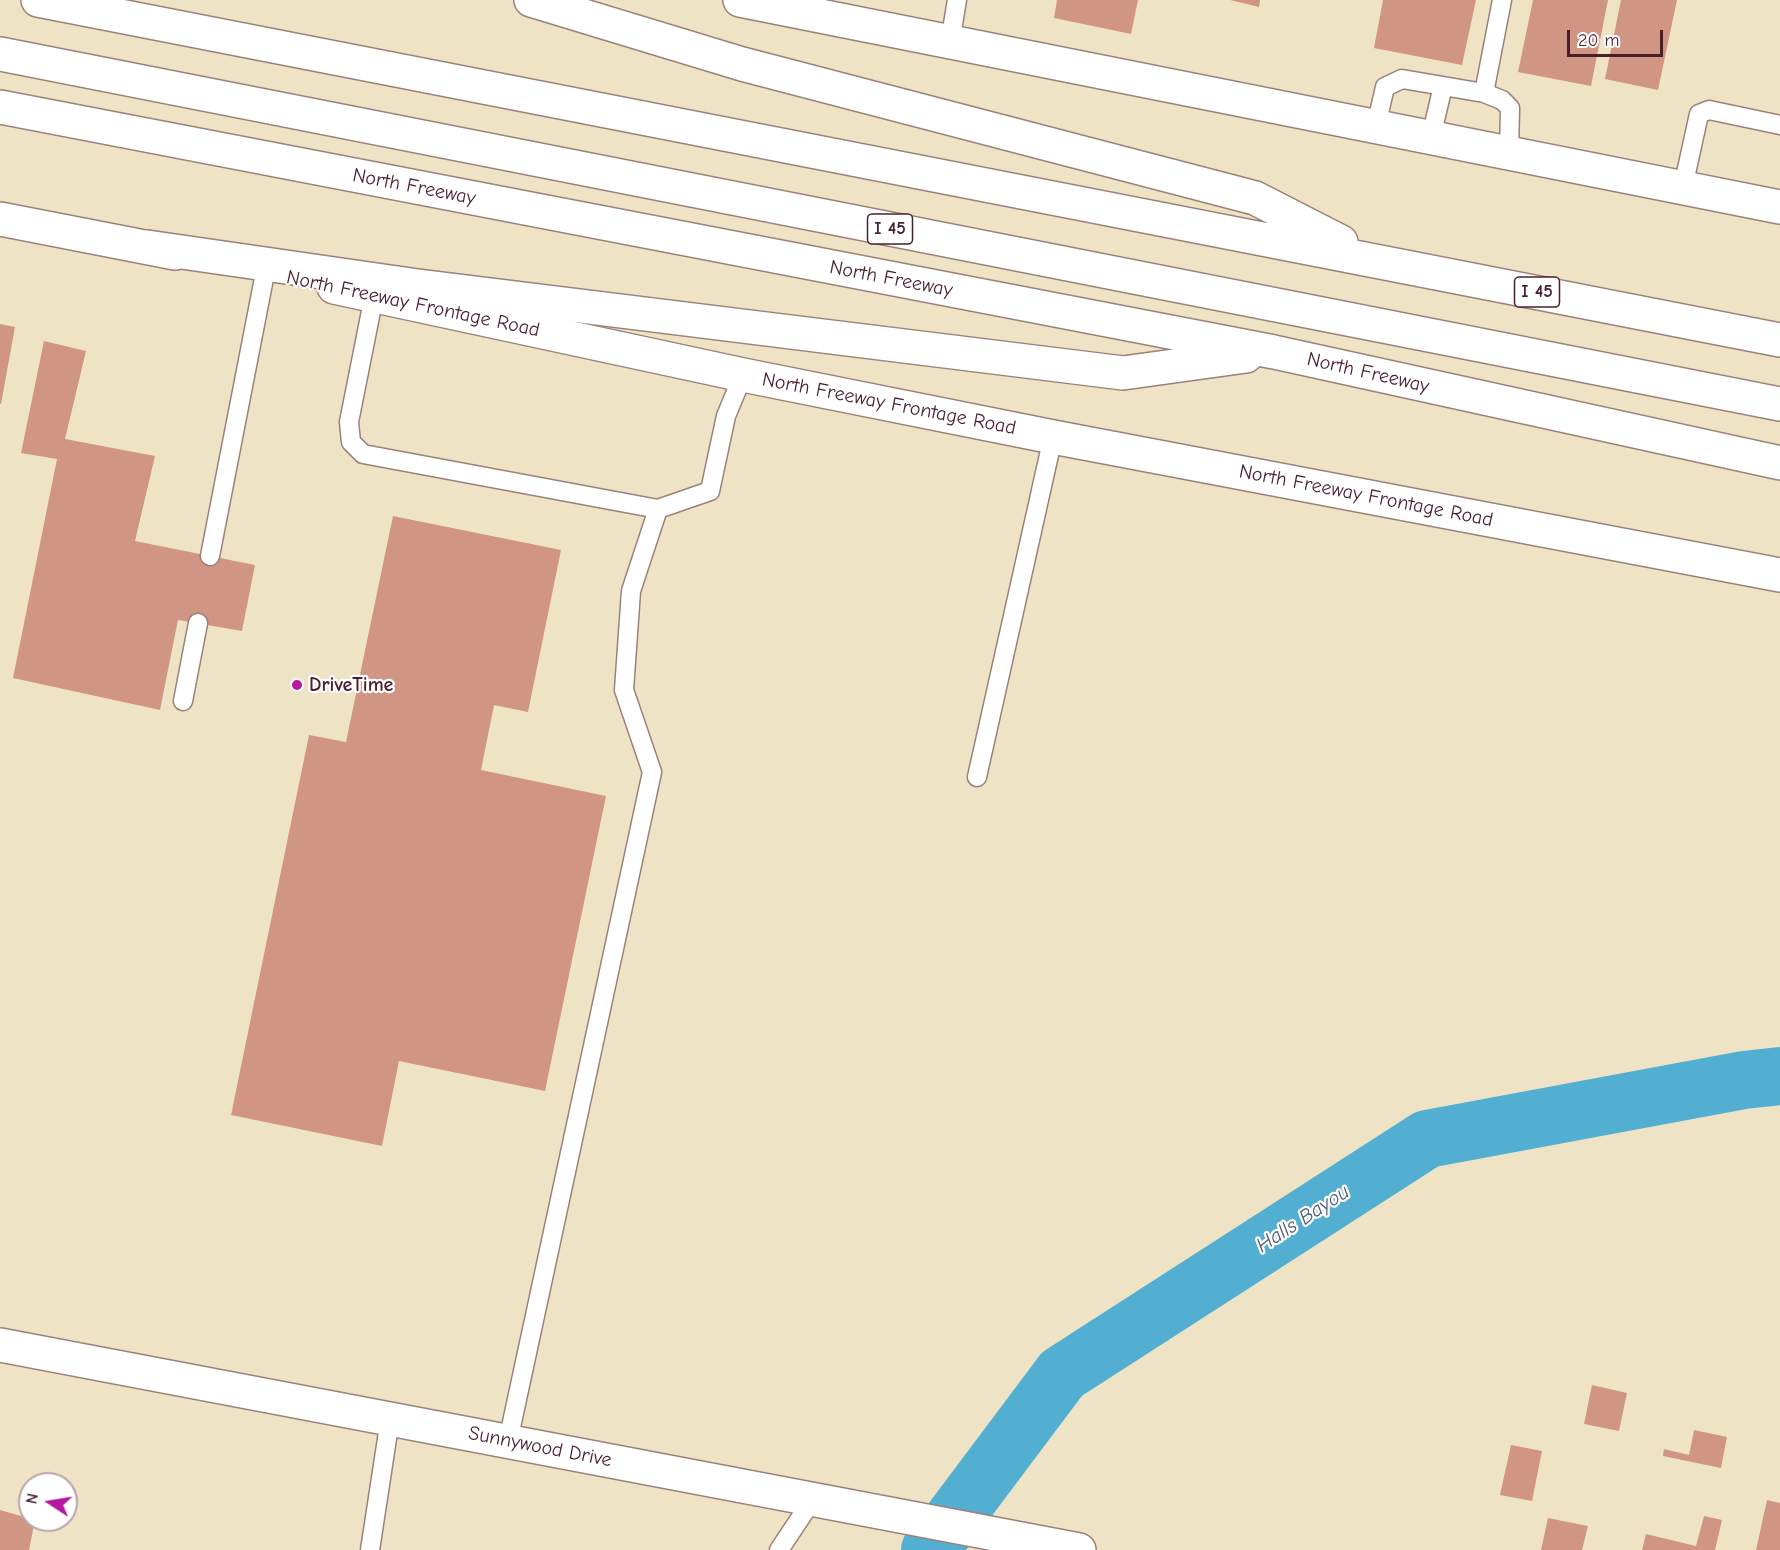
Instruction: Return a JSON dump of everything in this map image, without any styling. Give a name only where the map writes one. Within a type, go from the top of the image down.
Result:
[{"type":"main road","name":"I 45","points":[[38,0],[1780,340]]},
{"type":"main road","points":[[531,0],[742,64],[1255,198],[1375,260]]},
{"type":"main road","points":[[740,0],[1780,207]]},
{"type":"main road","name":"I 45","points":[[0,54],[1780,404]]},
{"type":"main road","name":"North Freeway","points":[[0,107],[1274,352],[1780,463]]},
{"type":"main road","name":"North Freeway Frontage Road","points":[[0,219],[147,248],[743,375],[1053,437],[1780,574]]},
{"type":"main road","points":[[147,248],[418,286],[1124,373],[1274,352]]},
{"type":"main road","name":"Sunnywood Drive","points":[[0,1345],[1079,1550]]},
{"type":"lane","points":[[950,42],[957,0]]},
{"type":"lane","points":[[1484,93],[1502,0]]},
{"type":"lane","points":[[1376,126],[1385,87],[1402,79],[1484,93],[1502,100],[1510,108],[1509,153]]},
{"type":"lane","points":[[1431,137],[1443,86]]},
{"type":"lane","points":[[1683,187],[1699,114],[1709,110],[1780,126]]},
{"type":"lane","points":[[210,556],[266,273]]},
{"type":"lane","points":[[374,296],[349,422],[351,442],[363,454],[658,509],[710,491],[726,416],[743,375]]},
{"type":"lane","points":[[977,777],[1053,437]]},
{"type":"lane","points":[[508,1441],[652,772],[624,690],[631,591],[658,509]]},
{"type":"lane","points":[[183,701],[198,623]]},
{"type":"lane","points":[[370,1550],[390,1419]]},
{"type":"lane","points":[[779,1550],[813,1500]]},
{"type":"building","points":[[1057,0],[1138,0],[1131,34],[1054,18]]},
{"type":"building","points":[[1230,0],[1260,0],[1259,7]]},
{"type":"building","points":[[1383,0],[1476,0],[1462,65],[1374,48]]},
{"type":"building","points":[[1533,0],[1608,0],[1591,86],[1518,72]]},
{"type":"building","points":[[1621,0],[1677,0],[1658,90],[1605,79]]},
{"type":"building","points":[[0,324],[15,327],[1,404],[0,404]]},
{"type":"building","points":[[44,341],[86,351],[65,439],[155,456],[135,541],[255,565],[242,631],[178,620],[160,710],[13,678],[57,459],[21,453]]},
{"type":"building","points":[[393,516],[561,550],[528,712],[494,705],[481,770],[606,796],[545,1091],[399,1061],[382,1146],[231,1115],[309,735],[346,742]]},
{"type":"building","points":[[1592,1385],[1627,1393],[1619,1431],[1584,1424]]},
{"type":"building","points":[[1694,1430],[1727,1437],[1721,1468],[1663,1456],[1664,1449],[1689,1455]]},
{"type":"building","points":[[1511,1445],[1542,1451],[1532,1501],[1500,1495]]},
{"type":"building","points":[[1767,1500],[1780,1503],[1780,1550],[1756,1550]]},
{"type":"building","points":[[0,1510],[18,1515],[18,1532],[33,1532],[29,1550],[0,1550]]},
{"type":"building","points":[[1704,1516],[1722,1520],[1715,1550],[1642,1550],[1646,1534],[1696,1546]]},
{"type":"building","points":[[1548,1518],[1588,1526],[1582,1550],[1541,1550]]},
{"type":"waterway","name":"Halls Bayou","points":[[930,1550],[1062,1374],[1427,1139],[1744,1080],[1780,1076]]},
{"type":"place","name":"DriveTime","points":[[297,685]]}]
